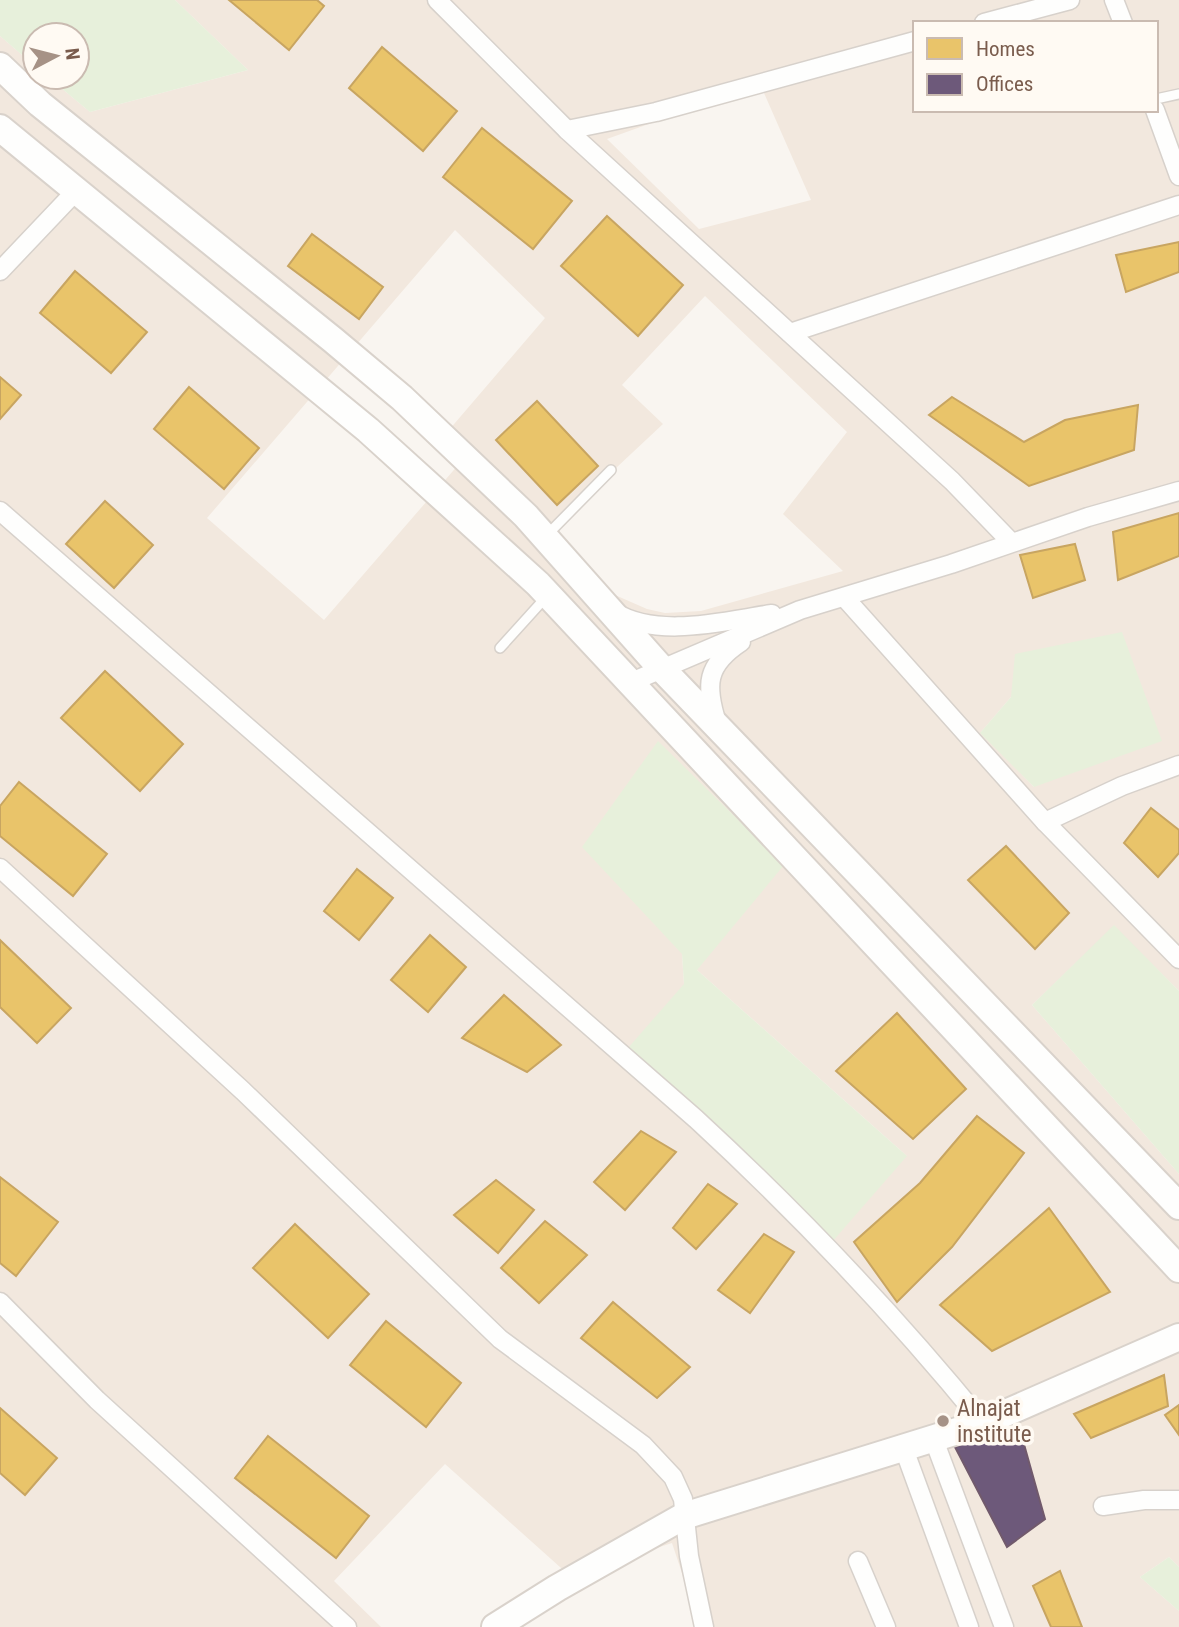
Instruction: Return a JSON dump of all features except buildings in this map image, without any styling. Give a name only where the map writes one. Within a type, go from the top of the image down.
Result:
[{"type":"street","points":[[438,0],[567,130],[952,481],[1011,542]]},
{"type":"street","points":[[991,21],[1070,0]]},
{"type":"street","points":[[1114,0],[1121,21]]},
{"type":"street","points":[[567,130],[656,112],[913,42]]},
{"type":"street","points":[[0,66],[40,104],[402,398],[545,537],[661,668],[717,723],[1179,1206]]},
{"type":"street","points":[[40,104],[6,133],[75,192],[234,317],[368,430],[548,595],[1179,1269]]},
{"type":"street","points":[[1156,112],[1179,176]]},
{"type":"street","points":[[0,271],[75,192]]},
{"type":"street","points":[[790,333],[1179,205]]},
{"type":"street","points":[[629,683],[800,610],[1179,491]]},
{"type":"street","points":[[0,511],[715,1136],[790,1206],[866,1287],[983,1423]]},
{"type":"street","points":[[845,598],[1045,822],[1179,959]]},
{"type":"street","points":[[603,602],[616,614],[671,626],[800,610]]},
{"type":"street","points":[[717,723],[710,702],[712,668],[726,652],[753,634],[800,610]]},
{"type":"street","points":[[1045,822],[1122,786],[1179,765]]},
{"type":"street","points":[[0,868],[243,1091],[500,1339],[643,1445],[673,1476],[683,1499],[704,1627]]},
{"type":"street","points":[[0,1302],[97,1400],[347,1627]]},
{"type":"street","points":[[495,1627],[557,1588],[684,1516],[983,1423],[1179,1337]]},
{"type":"street","points":[[933,1440],[1004,1627]]},
{"type":"street","points":[[904,1449],[969,1627]]},
{"type":"street","points":[[1103,1506],[1144,1500],[1179,1500]]},
{"type":"street","points":[[858,1561],[886,1627]]},
{"type":"lane","points":[[1158,99],[1179,94]]},
{"type":"lane","points":[[545,537],[611,470]]},
{"type":"lane","points":[[500,648],[548,595]]},
{"type":"shaded area","points":[[175,0],[1179,0],[1179,991],[1114,926],[1032,1005],[1179,1174],[1179,1567],[1169,1557],[1140,1577],[1179,1611],[1179,1627],[700,1627],[672,1543],[570,1576],[445,1464],[334,1581],[381,1627],[0,1627],[0,36],[21,54],[21,91],[65,91],[90,112],[248,70]],"holes":[[[760,84],[811,200],[699,229],[607,139]],[[455,230],[545,318],[437,444],[459,464],[324,620],[207,518]],[[705,296],[847,432],[783,514],[843,571],[701,611],[665,613],[647,609],[615,595],[591,573],[553,527],[663,424],[622,385]],[[1011,697],[1034,787],[981,732]],[[682,954],[697,970],[907,1156],[684,984]]]},
{"type":"green space","points":[[0,0],[175,0],[248,70],[90,112],[65,91],[91,91],[91,21],[21,21],[21,54],[0,36]]},
{"type":"green space","points":[[1122,632],[1162,741],[1034,787],[980,733],[1011,697],[1015,654]]},
{"type":"green space","points":[[658,741],[784,865],[697,970],[907,1156],[832,1242],[621,1056],[684,984],[682,954],[582,847]]},
{"type":"green space","points":[[1114,925],[1179,991],[1179,1174],[1032,1005]]},
{"type":"green space","points":[[1169,1557],[1179,1567],[1179,1611],[1140,1577]]},
{"type":"place","name":"Alnajat institute","points":[[943,1421]]}]
